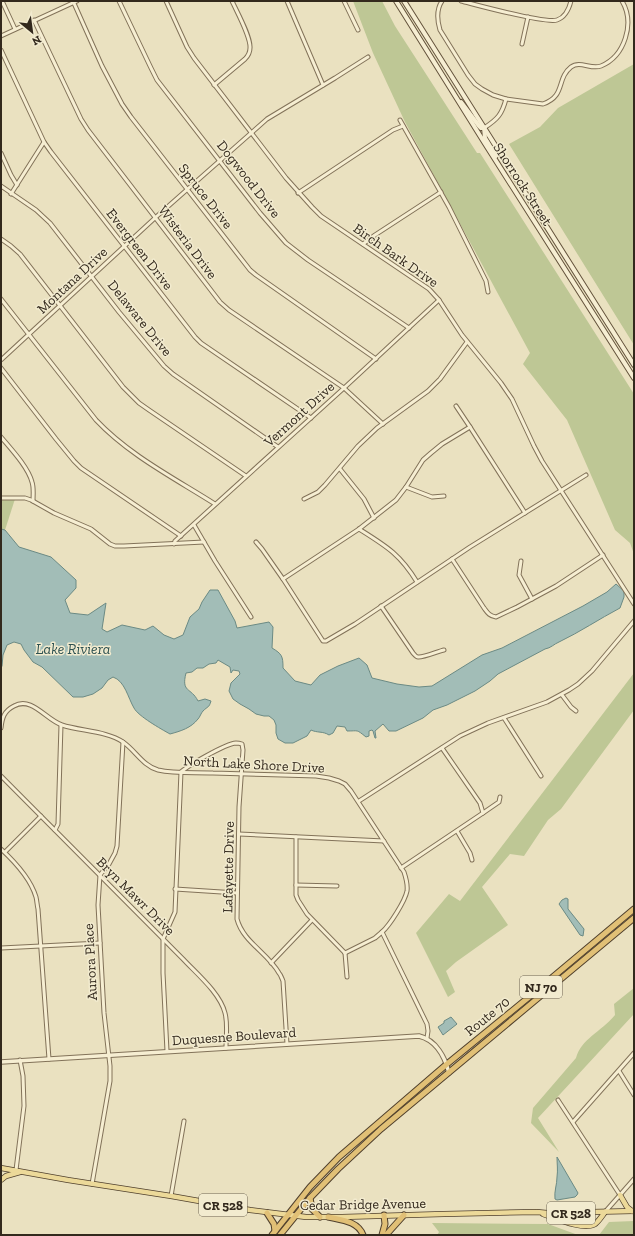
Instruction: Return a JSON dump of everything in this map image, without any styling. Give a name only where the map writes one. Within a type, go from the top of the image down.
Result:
[{"type":"highway","name":"Route 70","points":[[447,1064],[634,909]]},
{"type":"highway","name":"Route 70","points":[[449,1073],[634,918]]},
{"type":"highway","name":"NJ 70","points":[[274,1233],[310,1187],[331,1164],[447,1064]]},
{"type":"highway","name":"NJ 70","points":[[280,1235],[310,1198],[338,1169],[381,1129],[449,1073]]},
{"type":"highway","points":[[310,1198],[312,1208],[320,1217]]},
{"type":"highway","points":[[267,1213],[274,1224],[274,1233]]},
{"type":"highway","points":[[382,1235],[385,1224],[384,1215]]},
{"type":"highway","points":[[386,1235],[404,1215]]},
{"type":"highway","points":[[328,1217],[350,1222],[358,1227],[363,1235]]},
{"type":"main road","name":"Shorrock Street","points":[[396,1],[452,92],[634,378]]},
{"type":"main road","name":"Shorrock Street","points":[[404,1],[634,364]]},
{"type":"main road","points":[[452,92],[479,126],[484,128],[485,138],[502,171]]},
{"type":"main road","name":"Cedar Bridge Avenue","points":[[1,1168],[267,1213],[296,1216],[328,1217],[633,1211]]},
{"type":"main road","points":[[1,1180],[6,1176],[21,1171]]},
{"type":"main road","points":[[620,1195],[627,1207],[633,1211]]},
{"type":"main road","points":[[537,1212],[577,1225],[586,1226],[594,1224],[605,1212]]},
{"type":"street","points":[[2,1],[15,29]]},
{"type":"street","points":[[1,36],[74,1]]},
{"type":"street","name":"Spruce Drive","points":[[74,1],[102,66],[122,104],[250,270],[376,359]]},
{"type":"street","name":"Dogwood Drive","points":[[119,1],[157,80],[260,213],[286,243],[308,260],[409,328]]},
{"type":"street","name":"Birch Bark Drive","points":[[166,1],[187,47],[194,58],[298,192],[321,216],[429,289],[439,300],[467,342],[496,376],[512,399],[534,446],[634,604]]},
{"type":"street","points":[[214,85],[249,55],[250,44],[248,35],[232,1]]},
{"type":"street","points":[[287,1],[323,85]]},
{"type":"street","points":[[344,1],[358,30]]},
{"type":"street","points":[[442,1],[438,10],[438,23],[440,30],[475,84],[493,95],[506,99],[543,104],[554,99],[558,93],[562,78],[573,65],[582,64],[593,67],[600,66],[612,59],[620,51],[627,31],[627,14],[622,1]]},
{"type":"street","points":[[461,1],[528,17],[552,21],[558,20],[564,16],[569,10],[571,1]]},
{"type":"street","points":[[522,44],[528,17]]},
{"type":"street","name":"Wisteria Drive","points":[[34,20],[81,119],[92,136],[156,217],[220,302],[229,310],[344,388],[383,424]]},
{"type":"street","name":"Evergreen Drive","points":[[1,50],[44,142],[195,337],[201,343],[311,418]]},
{"type":"street","name":"Montana Drive","points":[[1,360],[156,217],[267,119],[368,57]]},
{"type":"street","points":[[484,128],[500,115],[506,99]]},
{"type":"street","points":[[400,120],[441,192],[486,281],[488,292]]},
{"type":"street","points":[[298,192],[393,130],[403,126]]},
{"type":"street","points":[[11,194],[44,142]]},
{"type":"street","points":[[1,153],[11,175],[17,184]]},
{"type":"street","name":"Delaware Drive","points":[[1,186],[44,216],[119,312],[164,366],[173,374],[278,447]]},
{"type":"street","points":[[362,244],[441,192]]},
{"type":"street","points":[[1,239],[12,246],[20,254],[123,387],[139,403],[246,476]]},
{"type":"street","points":[[1,299],[109,435],[215,504]]},
{"type":"street","name":"Vermont Drive","points":[[174,544],[175,541],[215,504],[376,359],[439,300]]},
{"type":"street","points":[[304,499],[318,492],[368,436],[428,391],[440,379],[467,342]]},
{"type":"street","points":[[1,368],[56,439],[78,464],[91,475],[181,536]]},
{"type":"street","points":[[456,406],[525,513]]},
{"type":"street","points":[[283,579],[374,518],[396,500],[424,460],[431,453],[452,437],[470,427]]},
{"type":"street","points":[[1,437],[30,476],[33,487],[33,501]]},
{"type":"street","points":[[340,469],[364,499],[374,518]]},
{"type":"street","points":[[256,542],[283,579],[320,638],[323,641],[326,641],[355,624],[452,559],[586,475]]},
{"type":"street","points":[[406,487],[432,497],[444,496]]},
{"type":"street","points":[[1,498],[25,498],[33,501],[54,513],[91,529],[110,544],[115,546],[204,542]]},
{"type":"street","points":[[194,525],[251,617]]},
{"type":"street","points":[[359,529],[394,552],[403,561],[417,582]]},
{"type":"street","points":[[452,559],[489,614],[496,617],[556,586],[603,555]]},
{"type":"street","points":[[521,561],[519,575],[532,599]]},
{"type":"street","points":[[381,606],[416,656],[419,657],[444,650]]},
{"type":"street","points":[[359,801],[460,736],[476,728],[548,702],[562,695],[578,684],[592,671],[634,620]]},
{"type":"street","points":[[562,695],[570,707],[576,711]]},
{"type":"street","name":"North Lake Shore Drive","points":[[1,728],[5,712],[21,703],[34,707],[61,725],[112,737],[123,742],[151,767],[166,771],[316,776],[329,778],[345,784],[359,801],[406,878],[407,890],[404,899],[393,918],[382,932]]},
{"type":"street","points":[[504,718],[541,776]]},
{"type":"street","points":[[55,830],[58,824],[61,725]]},
{"type":"street","points":[[100,875],[109,864],[117,846],[123,742]]},
{"type":"street","name":"Lafayette Drive","points":[[181,772],[202,758],[226,746],[236,743],[240,743],[243,746],[237,893],[238,919],[239,925],[246,936],[279,972],[283,982],[287,1044]]},
{"type":"street","points":[[442,748],[480,803],[483,813]]},
{"type":"street","points":[[167,1052],[163,940],[175,912],[181,772]]},
{"type":"street","name":"Bryn Mawr Drive","points":[[1,776],[183,959],[219,999],[226,1019],[226,1048]]},
{"type":"street","points":[[401,868],[499,802],[500,797]]},
{"type":"street","points":[[5,852],[41,816]]},
{"type":"street","points":[[457,831],[470,853],[472,860]]},
{"type":"street","points":[[239,834],[384,841]]},
{"type":"street","points":[[296,837],[296,895],[312,920],[345,953],[347,977]]},
{"type":"street","points":[[1,849],[20,869],[36,897],[49,1059]]},
{"type":"street","name":"Aurora Place","points":[[92,1184],[110,1081],[109,1055],[104,1013],[98,905],[100,875]]},
{"type":"street","points":[[296,885],[337,886]]},
{"type":"street","points":[[175,889],[237,893]]},
{"type":"street","points":[[271,963],[312,920]]},
{"type":"street","points":[[345,953],[375,938],[382,932],[427,1024],[427,1038],[436,1045],[447,1064],[449,1073]]},
{"type":"street","points":[[1,948],[100,943]]},
{"type":"street","name":"Duquesne Boulevard","points":[[1,1062],[419,1036],[427,1038]]},
{"type":"street","points":[[573,1122],[634,1053]]},
{"type":"street","points":[[16,1170],[24,1106],[23,1076],[20,1060]]},
{"type":"street","points":[[619,1071],[634,1095]]},
{"type":"street","points":[[558,1100],[620,1195]]},
{"type":"street","points":[[171,1196],[184,1121]]},
{"type":"street","points":[[605,1212],[634,1179]]},
{"type":"green space","points":[[353,1],[382,1],[395,26],[477,153],[480,153],[634,394],[634,554],[630,543],[615,530],[567,420],[523,364],[530,353],[405,122],[373,53]]},
{"type":"green space","points":[[634,64],[634,345],[509,144],[540,127],[558,108]]},
{"type":"green space","points":[[1,497],[15,499],[5,530],[1,529]]},
{"type":"green space","points":[[634,673],[634,710],[561,809],[548,820],[524,856],[510,854],[482,887],[508,925],[456,962],[446,971],[455,992],[448,997],[416,933],[449,894],[460,901]]},
{"type":"green space","points":[[634,988],[634,1014],[538,1118],[559,1152],[531,1123],[533,1108],[576,1058],[587,1040],[615,1015],[614,1004]]},
{"type":"green space","points":[[634,1221],[634,1235],[599,1235],[609,1222]]},
{"type":"green space","points":[[432,1223],[548,1224],[578,1235],[437,1235],[439,1232]]},
{"type":"water","name":"Lake Riviera","points":[[1,529],[5,530],[19,547],[51,557],[76,580],[76,588],[65,600],[70,613],[88,615],[106,603],[102,629],[107,632],[122,625],[145,630],[153,626],[164,635],[174,639],[183,635],[190,617],[199,609],[210,590],[218,590],[235,621],[237,628],[269,622],[273,627],[272,648],[281,656],[283,668],[295,681],[311,685],[320,675],[359,658],[367,665],[372,678],[419,687],[432,686],[482,655],[502,648],[583,606],[607,592],[616,584],[624,591],[624,597],[620,608],[551,647],[498,674],[475,691],[447,705],[433,710],[423,718],[396,731],[389,731],[383,724],[375,731],[376,738],[372,730],[369,731],[369,736],[366,737],[357,731],[347,731],[345,727],[337,726],[333,733],[329,735],[311,730],[307,736],[293,743],[285,743],[278,739],[274,720],[269,716],[256,714],[233,699],[229,691],[231,683],[240,674],[239,671],[233,670],[231,673],[230,667],[218,660],[216,663],[209,664],[203,668],[197,668],[192,672],[186,673],[186,687],[198,701],[205,699],[211,701],[209,706],[192,725],[170,734],[150,722],[136,711],[126,690],[117,679],[113,677],[108,680],[102,688],[93,694],[83,697],[73,697],[42,667],[33,662],[21,644],[14,642],[7,645],[3,655],[1,668]]},
{"type":"water","points":[[566,898],[568,899],[568,909],[584,929],[583,936],[580,935],[559,904]]},
{"type":"water","points":[[451,1017],[457,1024],[443,1035],[438,1027]]},
{"type":"water","points":[[557,1157],[578,1193],[575,1197],[555,1199],[557,1183]]}]
